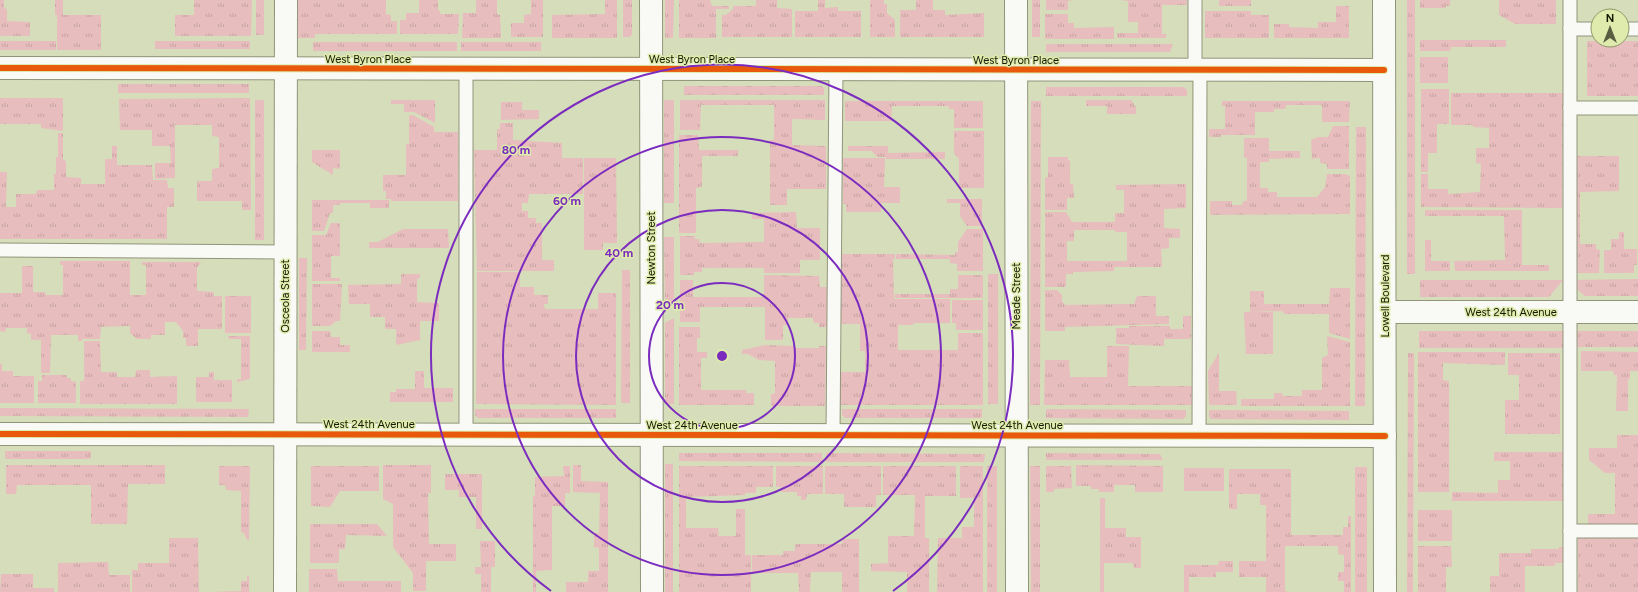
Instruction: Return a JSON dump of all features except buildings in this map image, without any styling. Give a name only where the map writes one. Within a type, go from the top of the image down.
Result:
[{"type":"street","name":"Osceola Street","points":[[285,592],[286,0]]},
{"type":"street","name":"Newton Street","points":[[651,0],[652,592]]},
{"type":"street","name":"Meade Street","points":[[1016,0],[1016,592]]},
{"type":"street","name":"Lowell Boulevard","points":[[1384,0],[1385,592]]},
{"type":"street","name":"West Byron Place","points":[[0,68],[1384,70]]},
{"type":"street","name":"West 24th Avenue","points":[[1385,312],[1638,312]]},
{"type":"street","name":"West 24th Avenue","points":[[0,434],[1385,436]]},
{"type":"lane","points":[[1195,0],[1197,70],[1199,436]]},
{"type":"lane","points":[[1570,0],[1570,592]]},
{"type":"lane","points":[[1570,29],[1590,29]]},
{"type":"lane","points":[[466,69],[466,434]]},
{"type":"lane","points":[[833,435],[836,69]]},
{"type":"lane","points":[[1570,108],[1638,108]]},
{"type":"lane","points":[[0,250],[286,252]]},
{"type":"lane","points":[[1570,531],[1638,531]]},
{"type":"green space","points":[[0,0],[4,0],[4,8],[7,9],[7,21],[30,22],[30,36],[0,36]]},
{"type":"green space","points":[[55,0],[63,0],[63,15],[101,15],[101,50],[57,50],[57,15],[55,15]]},
{"type":"green space","points":[[194,0],[252,0],[251,36],[175,36],[175,15],[194,15]]},
{"type":"green space","points":[[256,0],[264,0],[264,35],[256,35]]},
{"type":"green space","points":[[298,0],[386,0],[386,14],[391,15],[391,21],[397,21],[397,34],[315,34],[315,38],[298,38]]},
{"type":"green space","points":[[419,0],[438,0],[438,10],[440,11],[440,14],[459,14],[458,34],[400,34],[400,20],[406,20],[406,13],[419,13]]},
{"type":"green space","points":[[476,0],[497,0],[497,14],[500,15],[501,38],[462,38],[463,13],[476,13]]},
{"type":"green space","points":[[531,0],[543,0],[543,37],[511,37],[511,23],[524,23],[524,15],[531,14]]},
{"type":"green space","points":[[605,0],[617,0],[617,38],[552,38],[552,15],[605,14]]},
{"type":"green space","points":[[623,0],[632,0],[632,34],[630,37],[623,37]]},
{"type":"green space","points":[[665,0],[674,0],[673,38],[665,38]]},
{"type":"green space","points":[[679,0],[710,0],[712,6],[729,6],[729,9],[716,9],[716,38],[679,38]]},
{"type":"green space","points":[[756,0],[777,0],[777,8],[792,9],[792,37],[722,37],[722,15],[726,15],[733,9],[733,6],[756,6]]},
{"type":"green space","points":[[818,0],[825,0],[825,8],[838,7],[838,11],[861,11],[861,37],[795,37],[795,11],[818,11]]},
{"type":"green space","points":[[870,0],[884,0],[884,4],[887,4],[887,13],[895,20],[895,37],[870,37]]},
{"type":"green space","points":[[916,0],[933,0],[933,10],[945,10],[945,15],[984,13],[984,37],[900,37],[900,10],[916,10]]},
{"type":"green space","points":[[1032,0],[1040,0],[1040,37],[1032,37]]},
{"type":"green space","points":[[1046,0],[1074,0],[1068,1],[1068,10],[1046,10]]},
{"type":"green space","points":[[1120,0],[1187,0],[1187,5],[1162,5],[1162,34],[1166,34],[1166,38],[1117,38],[1117,33],[1138,33],[1138,22],[1128,22],[1128,1]]},
{"type":"green space","points":[[1219,0],[1251,0],[1251,6],[1219,6]]},
{"type":"green space","points":[[1407,0],[1415,0],[1415,274],[1407,274]]},
{"type":"green space","points":[[1420,0],[1450,0],[1450,6],[1446,6],[1446,8],[1420,8]]},
{"type":"green space","points":[[1499,0],[1556,0],[1556,24],[1515,24],[1499,15]]},
{"type":"green space","points":[[1336,6],[1349,6],[1349,38],[1274,38],[1274,24],[1289,24],[1289,27],[1318,28],[1318,22],[1336,22]]},
{"type":"green space","points":[[1205,11],[1251,11],[1251,15],[1269,15],[1269,38],[1205,38]]},
{"type":"green space","points":[[1045,14],[1068,14],[1068,23],[1074,23],[1074,28],[1114,27],[1114,39],[1045,39]]},
{"type":"green space","points":[[1420,40],[1506,40],[1506,47],[1451,47],[1450,51],[1420,51]]},
{"type":"green space","points":[[0,41],[56,41],[56,50],[0,50]]},
{"type":"green space","points":[[155,41],[250,41],[250,49],[155,49]]},
{"type":"green space","points":[[1587,41],[1590,41],[1590,48],[1630,48],[1630,41],[1638,41],[1638,96],[1587,96]]},
{"type":"green space","points":[[313,42],[457,42],[457,51],[313,51]]},
{"type":"green space","points":[[461,42],[541,42],[541,51],[461,51]]},
{"type":"green space","points":[[1046,44],[1173,44],[1170,52],[1046,52]]},
{"type":"green space","points":[[1420,57],[1448,57],[1448,83],[1420,83]]},
{"type":"green space","points":[[118,84],[249,84],[249,93],[118,93]]},
{"type":"green space","points":[[684,86],[822,86],[824,89],[824,95],[684,95]]},
{"type":"green space","points":[[1046,87],[1184,87],[1187,90],[1187,96],[1046,96]]},
{"type":"green space","points":[[1421,89],[1449,89],[1449,124],[1437,124],[1437,153],[1428,153],[1428,172],[1421,172]]},
{"type":"green space","points":[[1451,93],[1563,93],[1562,208],[1421,207],[1421,174],[1428,174],[1428,189],[1448,189],[1448,194],[1480,192],[1481,164],[1476,163],[1476,148],[1489,148],[1489,128],[1473,127],[1473,125],[1451,125]]},
{"type":"green space","points":[[0,98],[63,98],[63,131],[41,128],[41,124],[0,124]]},
{"type":"green space","points":[[250,98],[251,210],[242,210],[242,201],[197,201],[197,181],[212,181],[212,169],[219,168],[219,137],[212,136],[212,125],[175,125],[175,178],[155,179],[155,163],[171,163],[170,146],[152,146],[152,130],[120,130],[119,99]]},
{"type":"green space","points":[[255,100],[264,100],[264,240],[255,240]]},
{"type":"green space","points":[[391,100],[435,100],[435,123],[414,112],[404,112],[404,104],[391,104]]},
{"type":"green space","points":[[664,100],[674,100],[674,203],[664,203]]},
{"type":"green space","points":[[680,100],[825,100],[825,120],[792,119],[792,145],[826,146],[826,189],[787,189],[787,205],[770,205],[770,140],[774,140],[774,105],[701,105],[700,130],[680,130]]},
{"type":"green space","points":[[1086,100],[1131,100],[1136,107],[1136,114],[1107,114],[1107,106],[1086,106]]},
{"type":"green space","points":[[845,101],[983,101],[983,128],[954,128],[954,109],[949,109],[949,106],[892,106],[891,121],[845,121]]},
{"type":"green space","points":[[1031,101],[1041,101],[1040,405],[1030,405]]},
{"type":"green space","points":[[1222,101],[1350,101],[1349,122],[1322,122],[1322,105],[1286,105],[1285,109],[1274,109],[1274,112],[1255,112],[1255,135],[1221,135],[1221,137],[1209,137],[1209,129],[1225,129],[1225,106],[1222,106]]},
{"type":"green space","points":[[501,102],[522,102],[522,110],[539,110],[539,119],[501,120]]},
{"type":"green space","points":[[409,115],[413,115],[434,127],[434,132],[458,132],[458,201],[391,201],[391,199],[386,199],[386,191],[383,191],[383,175],[406,175],[406,144],[409,144]]},
{"type":"green space","points":[[500,123],[513,123],[513,140],[562,143],[562,158],[583,158],[583,194],[529,194],[528,203],[522,203],[522,211],[528,211],[528,218],[536,218],[536,223],[542,223],[542,260],[554,260],[554,271],[477,271],[474,150],[497,150],[497,129],[500,129]]},
{"type":"green space","points":[[1333,126],[1349,126],[1349,169],[1327,169],[1327,164],[1320,163],[1320,158],[1312,159],[1311,140],[1318,137],[1328,137]]},
{"type":"green space","points":[[1356,127],[1366,127],[1365,406],[1355,406]]},
{"type":"green space","points":[[954,131],[984,131],[984,188],[959,188],[959,159],[954,153]]},
{"type":"green space","points":[[58,133],[63,133],[63,160],[66,161],[66,177],[81,178],[81,184],[105,184],[105,159],[112,159],[112,146],[117,146],[117,165],[152,165],[153,180],[167,180],[168,188],[174,188],[174,207],[167,207],[167,239],[0,239],[0,172],[7,172],[6,207],[16,207],[16,194],[36,194],[37,190],[54,190],[56,157],[58,157]]},
{"type":"green space","points":[[679,135],[698,135],[699,150],[738,150],[738,156],[702,156],[702,185],[701,187],[696,188],[696,233],[679,233]]},
{"type":"green space","points":[[1244,138],[1269,138],[1269,151],[1300,151],[1300,158],[1269,159],[1269,162],[1260,162],[1260,188],[1268,188],[1268,192],[1277,192],[1277,197],[1317,197],[1325,187],[1327,174],[1345,174],[1350,176],[1350,214],[1210,215],[1210,201],[1232,201],[1232,205],[1242,205],[1243,201],[1247,201],[1247,158],[1244,158]]},
{"type":"green space","points":[[848,146],[888,146],[888,153],[945,152],[945,159],[886,159],[886,157],[877,157],[872,151],[848,151]]},
{"type":"green space","points":[[312,150],[340,150],[340,169],[333,168],[333,175],[312,162]]},
{"type":"green space","points":[[1575,156],[1619,156],[1619,191],[1580,192],[1580,244],[1596,244],[1596,249],[1600,250],[1599,273],[1575,273]]},
{"type":"green space","points":[[1048,157],[1068,157],[1068,160],[1070,161],[1070,184],[1073,184],[1074,198],[1067,198],[1067,210],[1045,210],[1045,178],[1048,177]]},
{"type":"green space","points":[[584,158],[616,158],[617,243],[603,243],[603,250],[584,250]]},
{"type":"green space","points":[[843,158],[885,158],[884,187],[900,187],[900,203],[881,203],[881,212],[846,212],[846,204],[843,204]]},
{"type":"green space","points":[[1186,184],[1186,208],[1164,209],[1164,228],[1180,229],[1180,238],[1169,238],[1169,248],[1161,249],[1162,267],[1114,267],[1114,271],[1073,272],[1073,274],[1066,274],[1066,287],[1045,287],[1045,212],[1066,212],[1072,222],[1115,222],[1115,213],[1124,213],[1124,190],[1116,190],[1116,185]],"holes":[[[1074,230],[1115,230],[1115,232],[1127,232],[1127,261],[1067,261],[1067,241],[1074,241]]]},
{"type":"green space","points":[[947,199],[982,199],[982,226],[967,226],[960,216],[960,203],[947,203]]},
{"type":"green space","points":[[312,200],[389,200],[389,208],[370,208],[370,203],[340,203],[340,205],[333,205],[333,213],[330,213],[324,231],[312,231]]},
{"type":"green space","points":[[1425,210],[1522,210],[1522,265],[1549,265],[1549,271],[1455,271],[1454,261],[1505,260],[1504,216],[1425,216]]},
{"type":"green space","points":[[796,212],[797,228],[820,228],[820,260],[800,260],[800,273],[764,273],[764,268],[702,268],[702,272],[694,272],[694,275],[680,275],[680,236],[695,236],[695,239],[699,239],[700,243],[764,242],[764,219],[752,219],[752,213]]},
{"type":"green space","points":[[331,223],[340,223],[340,256],[331,256],[331,278],[340,278],[340,281],[312,281],[312,235],[326,235]]},
{"type":"green space","points":[[403,229],[448,229],[449,248],[369,248],[369,242],[378,242]]},
{"type":"green space","points":[[967,229],[983,229],[983,271],[957,271],[957,264],[950,263],[950,259],[896,259],[896,254],[955,255],[955,252],[958,252],[958,242]]},
{"type":"green space","points":[[1619,232],[1624,232],[1624,249],[1637,249],[1637,265],[1634,265],[1634,273],[1604,273],[1604,250],[1611,250],[1611,239],[1619,239]]},
{"type":"green space","points":[[664,237],[674,237],[674,304],[665,304]]},
{"type":"green space","points":[[1425,240],[1431,240],[1431,261],[1450,261],[1450,271],[1425,271]]},
{"type":"green space","points":[[840,254],[895,254],[895,259],[893,259],[894,299],[950,299],[950,323],[914,323],[913,325],[898,325],[898,350],[958,350],[958,333],[983,333],[983,405],[840,405],[840,372],[865,372],[865,351],[860,351],[860,324],[840,324]]},
{"type":"green space","points":[[299,258],[307,258],[306,350],[299,350]]},
{"type":"green space","points":[[60,261],[130,261],[130,295],[146,295],[146,265],[142,265],[142,262],[201,262],[197,268],[197,291],[214,292],[214,296],[222,296],[222,329],[198,329],[198,346],[186,346],[186,338],[183,338],[183,331],[176,322],[165,322],[165,335],[151,335],[151,339],[137,339],[130,333],[130,326],[101,327],[100,339],[82,339],[82,341],[78,341],[78,335],[51,335],[50,373],[41,373],[41,340],[31,340],[31,334],[27,333],[27,328],[6,328],[5,332],[0,331],[0,293],[22,293],[22,266],[33,266],[33,292],[45,292],[46,295],[63,295],[63,265],[60,265]]},
{"type":"green space","points":[[622,270],[630,270],[630,403],[621,403]]},
{"type":"green space","points":[[477,272],[520,272],[520,287],[534,287],[534,295],[548,295],[548,304],[544,304],[545,309],[598,309],[598,293],[616,293],[616,405],[476,404]]},
{"type":"green space","points":[[401,274],[420,274],[420,278],[417,279],[417,302],[439,303],[439,321],[420,321],[420,340],[396,345],[396,329],[385,329],[385,317],[370,317],[370,304],[349,304],[348,285],[401,284]]},
{"type":"green space","points":[[988,274],[998,274],[998,404],[988,404]]},
{"type":"green space","points":[[764,275],[819,276],[820,287],[827,287],[827,327],[819,327],[819,323],[814,323],[813,318],[788,318],[788,325],[783,325],[783,340],[765,340],[765,307],[700,307],[700,322],[680,322],[680,280],[693,280],[693,297],[764,297]]},
{"type":"green space","points":[[958,275],[983,275],[983,298],[895,298],[895,294],[950,294],[950,289],[958,289]]},
{"type":"green space","points":[[1638,279],[1638,296],[1585,296],[1573,286],[1573,280]]},
{"type":"green space","points":[[1420,280],[1563,280],[1549,297],[1420,297]]},
{"type":"green space","points":[[312,284],[342,284],[340,321],[336,321],[330,326],[312,326]]},
{"type":"green space","points":[[1330,288],[1350,288],[1350,339],[1329,333],[1329,314],[1284,314],[1283,311],[1250,312],[1250,291],[1264,291],[1264,304],[1329,304]]},
{"type":"green space","points":[[1045,290],[1057,290],[1062,295],[1062,301],[1065,305],[1134,304],[1137,296],[1156,296],[1156,316],[1169,316],[1169,324],[1065,327],[1065,331],[1045,331]]},
{"type":"green space","points":[[225,296],[251,296],[251,333],[225,333]]},
{"type":"green space","points":[[952,300],[983,300],[983,330],[956,330],[956,323],[952,323]]},
{"type":"green space","points":[[1244,312],[1273,312],[1273,354],[1246,354]]},
{"type":"green space","points":[[1183,316],[1191,316],[1191,339],[1164,339],[1164,346],[1116,344],[1116,328],[1129,328],[1129,326],[1170,326],[1170,329],[1183,329]]},
{"type":"green space","points":[[674,318],[674,404],[665,404],[665,323]]},
{"type":"green space","points":[[679,327],[700,327],[700,338],[697,338],[697,352],[707,352],[707,358],[701,358],[701,390],[746,390],[746,393],[754,393],[754,405],[679,405]]},
{"type":"green space","points":[[312,331],[330,331],[331,337],[340,337],[340,345],[350,345],[350,352],[312,352]]},
{"type":"green space","points":[[1419,331],[1563,331],[1563,348],[1419,348]]},
{"type":"green space","points":[[1575,331],[1638,331],[1638,347],[1575,347]]},
{"type":"green space","points":[[228,336],[250,336],[250,379],[237,382],[237,379],[241,379],[241,339],[229,339]]},
{"type":"green space","points":[[1327,336],[1350,342],[1350,406],[1241,406],[1241,399],[1274,399],[1274,393],[1282,393],[1283,396],[1302,396],[1302,390],[1322,390],[1322,358],[1328,355]]},
{"type":"green space","points":[[84,341],[100,341],[101,372],[117,372],[117,377],[135,377],[136,370],[150,370],[150,377],[177,376],[177,404],[80,404],[80,381],[84,381]]},
{"type":"green space","points":[[765,345],[794,346],[794,348],[819,348],[819,346],[826,346],[825,406],[771,406],[771,394],[775,393],[775,361],[759,360],[748,354],[742,354],[742,350]]},
{"type":"green space","points":[[1107,346],[1129,346],[1128,386],[1192,386],[1192,405],[1044,405],[1045,360],[1069,360],[1070,377],[1107,377]]},
{"type":"green space","points":[[1581,351],[1638,352],[1638,371],[1630,371],[1630,379],[1628,379],[1628,411],[1616,411],[1617,375],[1614,375],[1613,371],[1581,371]]},
{"type":"green space","points":[[1418,352],[1505,352],[1505,365],[1443,363],[1443,380],[1449,381],[1449,492],[1418,492]]},
{"type":"green space","points":[[1219,353],[1219,391],[1236,391],[1237,405],[1209,405],[1208,371]]},
{"type":"green space","points":[[1408,353],[1414,353],[1413,592],[1407,592]]},
{"type":"green space","points":[[1508,353],[1560,353],[1560,434],[1505,434],[1505,400],[1519,400],[1519,375],[1508,375]]},
{"type":"green space","points":[[0,364],[2,364],[2,371],[13,371],[13,376],[34,376],[34,403],[0,403]]},
{"type":"green space","points":[[415,371],[424,371],[424,388],[453,388],[453,402],[390,402],[390,392],[396,392],[396,389],[415,389]]},
{"type":"green space","points":[[209,372],[214,372],[214,380],[232,380],[232,402],[196,402],[196,377],[209,377]]},
{"type":"green space","points":[[42,375],[67,375],[67,378],[71,378],[71,381],[76,382],[76,403],[38,403],[38,381],[42,381]]},
{"type":"green space","points":[[0,408],[249,409],[248,417],[0,416]]},
{"type":"green space","points":[[475,409],[616,409],[616,418],[478,418],[475,415]]},
{"type":"green space","points":[[842,409],[982,409],[982,418],[845,418],[842,415]]},
{"type":"green space","points":[[1046,409],[1186,410],[1186,416],[1183,419],[1046,418]]},
{"type":"green space","points":[[1209,410],[1349,411],[1349,420],[1211,419],[1209,416]]},
{"type":"green space","points":[[1617,435],[1638,435],[1638,525],[1588,525],[1588,514],[1615,514],[1615,473],[1605,473],[1589,460],[1589,448],[1617,448]]},
{"type":"green space","points":[[5,451],[91,451],[91,459],[5,459]]},
{"type":"green space","points":[[1494,452],[1565,452],[1565,501],[1452,501],[1452,492],[1498,493],[1498,480],[1510,480],[1510,461],[1494,461]]},
{"type":"green space","points":[[679,453],[822,453],[822,462],[679,461]]},
{"type":"green space","points":[[826,453],[985,454],[984,462],[826,462]]},
{"type":"green space","points":[[1046,453],[1160,454],[1163,460],[1046,460]]},
{"type":"green space","points":[[665,464],[673,464],[673,592],[665,592]]},
{"type":"green space","points":[[6,465],[165,465],[165,484],[128,484],[127,524],[91,524],[91,485],[17,485],[16,494],[6,494]]},
{"type":"green space","points":[[383,465],[431,465],[431,493],[428,493],[429,544],[456,544],[456,561],[426,561],[426,591],[413,591],[413,573],[393,547],[393,504],[383,499]]},
{"type":"green space","points":[[573,465],[581,465],[581,481],[608,482],[608,592],[566,592],[566,582],[588,582],[588,571],[599,571],[599,548],[594,547],[594,533],[599,533],[600,493],[573,492]]},
{"type":"green space","points":[[1076,465],[1163,466],[1163,492],[1135,492],[1135,485],[1114,485],[1114,492],[1099,492],[1099,489],[1091,489],[1091,486],[1076,486]]},
{"type":"green space","points":[[219,466],[250,466],[249,540],[247,540],[244,533],[241,532],[241,491],[226,490],[225,485],[219,485]]},
{"type":"green space","points":[[311,466],[379,466],[379,491],[340,491],[330,507],[311,506]]},
{"type":"green space","points":[[563,466],[570,466],[570,493],[565,493],[565,506],[552,506],[552,570],[536,571],[536,592],[533,592],[533,496],[535,496],[535,477],[564,476]]},
{"type":"green space","points":[[679,466],[773,466],[773,487],[756,487],[756,493],[745,493],[745,495],[686,497],[686,528],[718,528],[719,536],[736,536],[736,509],[745,509],[745,555],[751,555],[751,592],[679,592]]},
{"type":"green space","points":[[776,466],[823,466],[823,494],[807,494],[806,500],[801,500],[801,496],[797,496],[797,492],[781,492],[781,487],[776,487]]},
{"type":"green space","points":[[825,466],[881,466],[881,495],[876,495],[876,507],[844,507],[844,494],[825,494]]},
{"type":"green space","points":[[883,466],[956,466],[956,496],[925,496],[925,538],[929,538],[929,592],[907,592],[907,572],[871,571],[871,564],[888,563],[888,536],[914,536],[915,495],[883,495]]},
{"type":"green space","points":[[960,466],[983,466],[983,592],[937,592],[938,538],[962,538],[962,527],[974,527],[974,498],[960,498]]},
{"type":"green space","points":[[987,466],[997,466],[997,592],[987,592]]},
{"type":"green space","points":[[1030,466],[1040,466],[1040,592],[1031,592]]},
{"type":"green space","points":[[1046,466],[1071,466],[1072,488],[1054,489],[1054,492],[1046,492]]},
{"type":"green space","points":[[1355,467],[1367,467],[1367,592],[1355,592]]},
{"type":"green space","points":[[1184,468],[1224,468],[1224,491],[1184,491]]},
{"type":"green space","points":[[1229,469],[1291,469],[1291,535],[1343,535],[1343,527],[1348,527],[1348,516],[1351,516],[1351,592],[1344,592],[1344,581],[1338,581],[1338,572],[1344,572],[1344,555],[1338,554],[1338,546],[1285,546],[1285,591],[1289,592],[1266,592],[1266,577],[1239,577],[1239,561],[1266,561],[1266,505],[1260,505],[1260,494],[1237,494],[1237,509],[1229,509]]},
{"type":"green space","points":[[445,474],[482,474],[482,529],[476,529],[476,497],[459,497],[459,490],[445,490]]},
{"type":"green space","points":[[1100,498],[1105,498],[1105,528],[1126,528],[1126,537],[1141,537],[1141,568],[1134,568],[1133,563],[1104,563],[1104,592],[1100,592]]},
{"type":"green space","points":[[1418,510],[1452,510],[1452,541],[1418,541]]},
{"type":"green space","points":[[310,524],[377,524],[387,536],[346,535],[345,549],[339,549],[339,563],[310,563]]},
{"type":"green space","points":[[1578,536],[1638,536],[1638,592],[1578,592]]},
{"type":"green space","points":[[169,538],[198,538],[199,592],[132,592],[132,570],[138,570],[138,563],[169,563]]},
{"type":"green space","points":[[843,539],[859,539],[859,592],[842,592],[842,572],[811,572],[810,592],[799,592],[798,573],[752,573],[752,555],[783,555],[783,551],[795,551],[795,544],[842,544]]},
{"type":"green space","points":[[480,541],[495,541],[495,567],[491,567],[491,592],[481,592],[481,574],[475,574],[475,567],[481,567]]},
{"type":"green space","points":[[1418,546],[1451,546],[1452,567],[1446,567],[1446,592],[1418,592]]},
{"type":"green space","points":[[1559,547],[1564,547],[1564,563],[1555,563],[1555,566],[1525,566],[1525,592],[1490,592],[1490,576],[1499,576],[1499,553],[1531,553],[1531,549],[1559,549]]},
{"type":"green space","points":[[1219,561],[1233,561],[1233,572],[1216,572],[1216,577],[1189,577],[1189,592],[1184,592],[1184,565],[1218,565]]},
{"type":"green space","points":[[108,562],[109,575],[130,575],[130,592],[58,592],[58,563]]},
{"type":"green space","points":[[309,569],[337,569],[338,581],[401,581],[401,592],[309,592]]},
{"type":"green space","points":[[1,574],[33,574],[33,588],[54,588],[54,592],[0,592]]},
{"type":"green space","points":[[247,576],[249,576],[249,592],[211,592],[241,591],[241,581],[247,581]]},
{"type":"cycle path","points":[[0,68],[1384,70]]},
{"type":"cycle path","points":[[0,434],[1385,436]]}]
